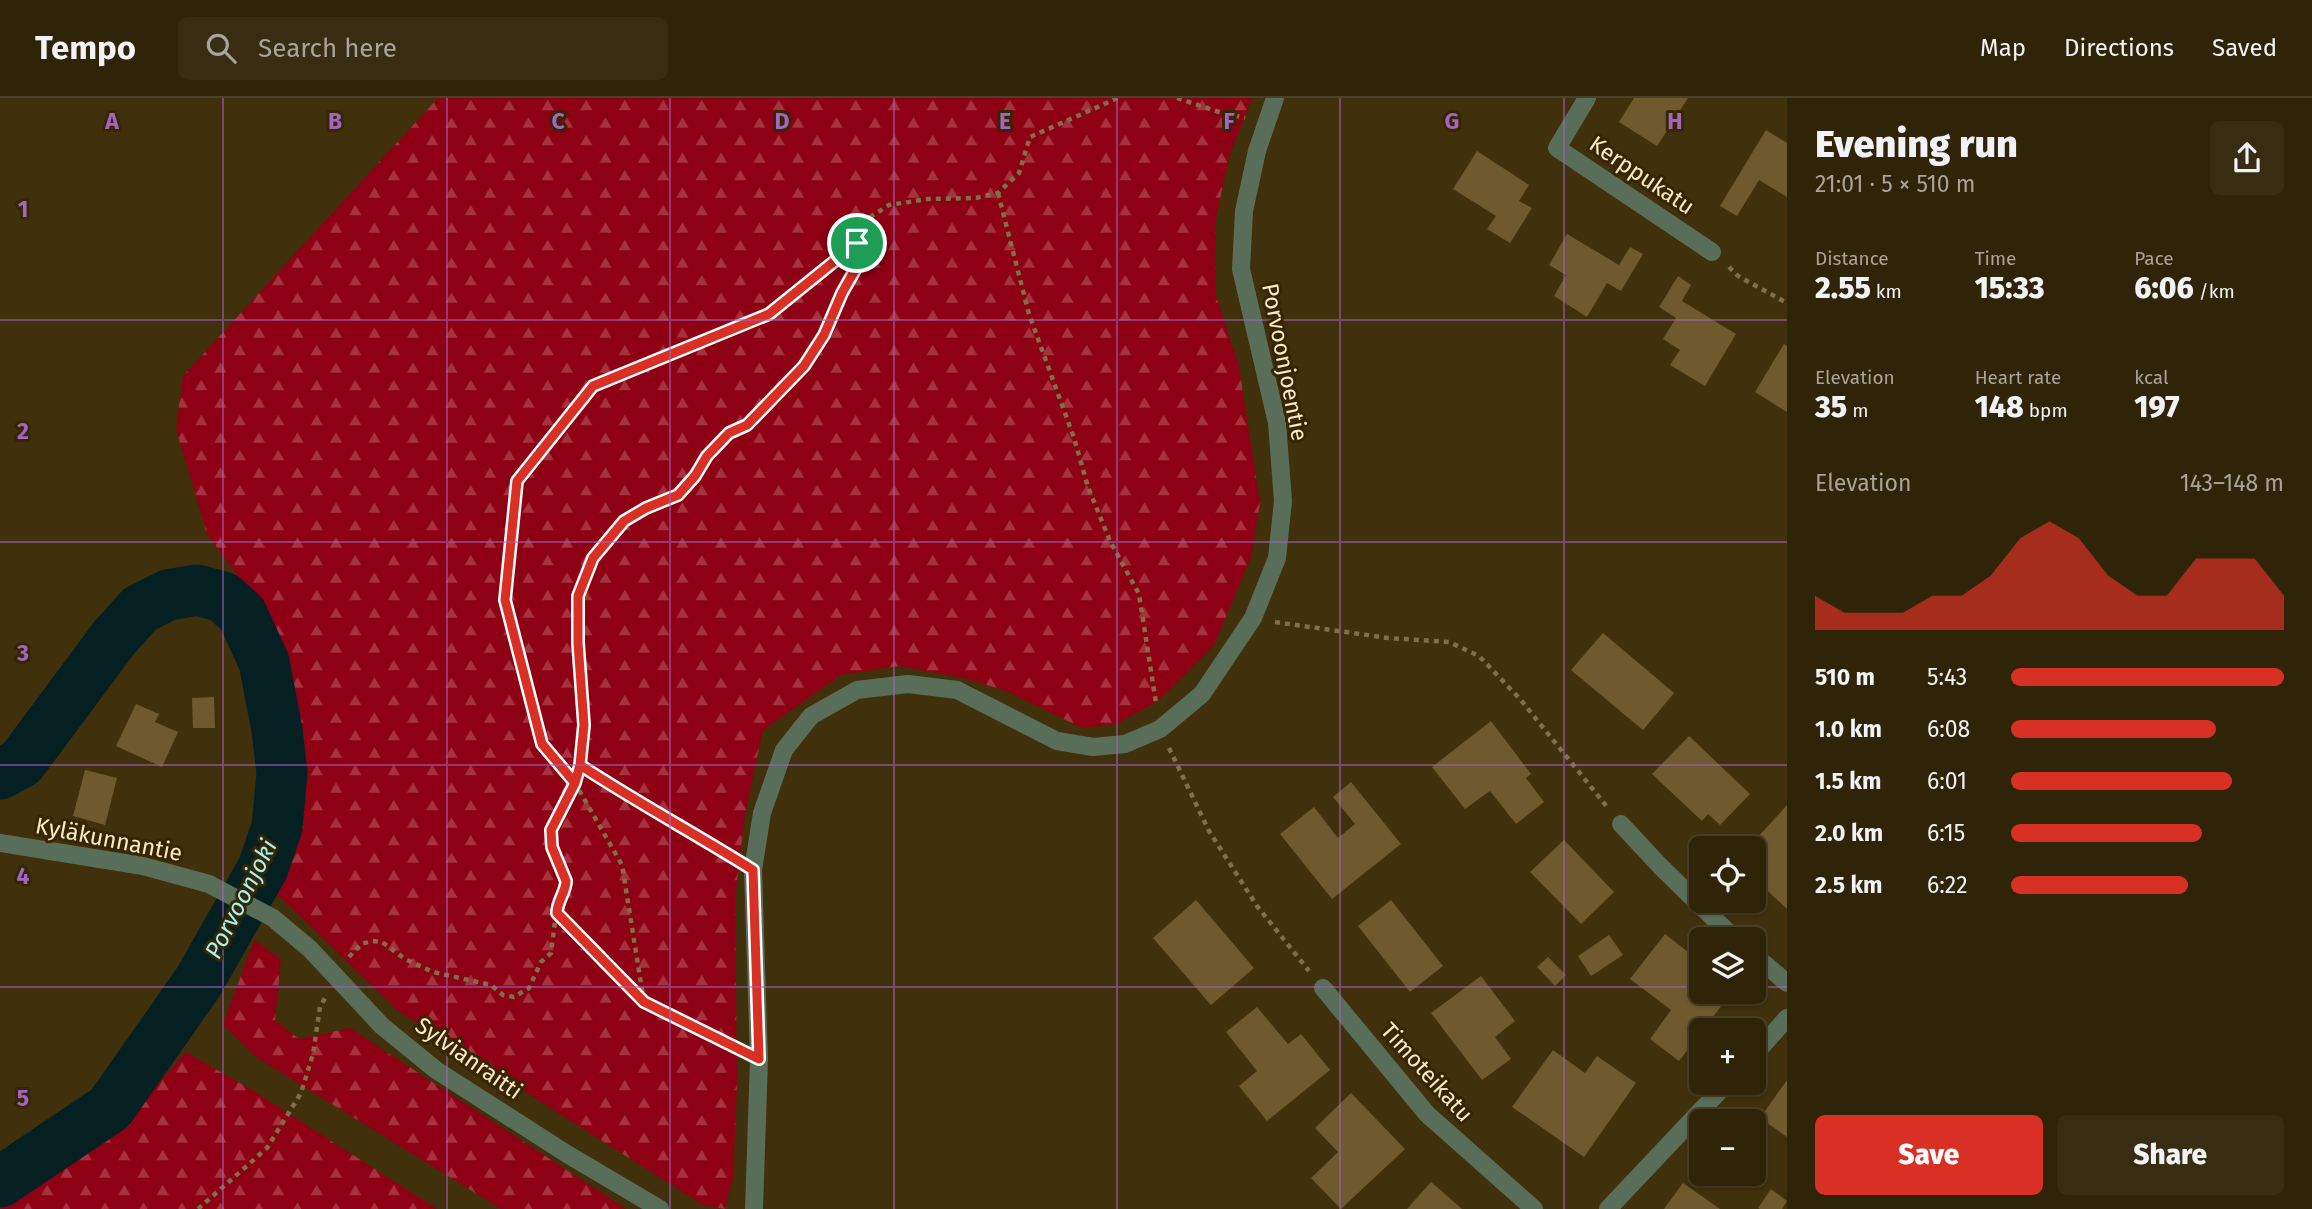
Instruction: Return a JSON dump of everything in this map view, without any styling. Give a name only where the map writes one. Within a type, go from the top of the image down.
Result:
[{"type":"street","name":"Porvoonjoentie","points":[[754,1209],[759,1059],[753,870],[762,813],[784,750],[811,716],[857,690],[908,684],[957,690],[1056,741],[1093,747],[1125,744],[1160,729],[1202,694],[1254,618],[1277,558],[1283,501],[1277,423],[1241,269],[1244,211],[1257,152],[1275,98]]},
{"type":"street","name":"Kerppukatu","points":[[1587,98],[1557,148],[1712,253]]},
{"type":"street","points":[[1621,824],[1723,927]]},
{"type":"street","name":"Kyläkunnantie","points":[[0,844],[143,866],[209,884],[273,918]]},
{"type":"street","name":"Sylvianraitti","points":[[273,918],[310,949],[383,1026],[436,1070],[567,1154],[660,1209]]},
{"type":"street","points":[[1766,965],[1787,983]]},
{"type":"street","name":"Timoteikatu","points":[[1323,988],[1427,1114],[1534,1209]]},
{"type":"street","points":[[1766,1042],[1787,1018]]},
{"type":"street","points":[[1608,1209],[1716,1095]]},
{"type":"path","points":[[198,1209],[267,1148],[300,1093],[313,1054],[320,1007],[349,957],[361,944],[372,941],[382,943],[405,959],[433,972],[491,985],[503,995],[513,997],[529,988],[541,962],[551,953],[557,906],[566,886],[552,847],[551,830],[575,783],[580,765],[584,725],[578,643],[578,596],[593,558],[624,521],[646,508],[678,495],[714,448],[729,433],[747,425],[804,366],[824,335],[855,270],[857,243],[867,219],[889,205],[928,199],[976,198],[998,193],[1019,173],[1031,137],[1118,98]]},
{"type":"path","points":[[1177,98],[1219,112],[1256,120],[1267,118]]},
{"type":"path","points":[[998,193],[1029,314],[1074,438],[1088,487],[1110,541],[1139,594],[1160,729],[1209,831],[1256,906],[1323,988]]},
{"type":"path","points":[[644,1002],[622,865],[575,783],[542,744],[505,600],[517,481],[593,386],[769,314],[857,243]]},
{"type":"path","points":[[1712,253],[1738,276],[1787,303]]},
{"type":"path","points":[[1254,618],[1388,638],[1449,642],[1479,656],[1520,699],[1621,824]]},
{"type":"path","points":[[580,765],[753,870]]},
{"type":"path","points":[[557,913],[644,1002],[759,1059]]},
{"type":"green space","points":[[438,98],[1252,98],[1230,154],[1216,217],[1216,296],[1239,367],[1260,503],[1251,557],[1214,645],[1158,701],[1116,724],[1082,728],[1006,691],[964,678],[899,666],[841,675],[763,730],[745,814],[735,900],[737,1085],[733,1178],[725,1209],[703,1205],[398,1011],[271,888],[296,827],[301,740],[280,672],[246,587],[207,534],[176,429],[183,376]]},
{"type":"green space","points":[[254,940],[281,959],[275,1020],[299,1039],[350,1028],[626,1209],[501,1209],[256,1057],[223,1025]]},
{"type":"green space","points":[[186,1052],[252,1090],[437,1209],[0,1209],[105,1142]]},
{"type":"building","points":[[1634,98],[1688,98],[1657,146],[1619,122]]},
{"type":"building","points":[[1766,130],[1787,143],[1787,197],[1759,180],[1737,216],[1720,206]]},
{"type":"building","points":[[1477,151],[1529,185],[1519,201],[1532,208],[1510,243],[1487,229],[1496,216],[1453,189]]},
{"type":"building","points":[[1567,234],[1619,265],[1630,247],[1643,254],[1621,291],[1607,283],[1587,317],[1554,296],[1566,275],[1549,265]]},
{"type":"building","points":[[1678,276],[1691,285],[1682,301],[1736,334],[1705,386],[1670,365],[1680,350],[1663,339],[1676,318],[1659,307]]},
{"type":"building","points":[[1784,344],[1787,346],[1787,412],[1755,392]]},
{"type":"building","points":[[1603,633],[1674,693],[1643,730],[1571,670]]},
{"type":"building","points":[[214,697],[215,728],[193,728],[192,698]]},
{"type":"building","points":[[136,704],[159,714],[155,722],[178,732],[162,767],[116,746]]},
{"type":"building","points":[[1491,721],[1531,774],[1526,778],[1544,802],[1516,824],[1490,791],[1465,809],[1432,767]]},
{"type":"building","points":[[1689,736],[1750,794],[1720,825],[1708,814],[1702,821],[1652,774]]},
{"type":"building","points":[[85,770],[117,778],[105,825],[73,816]]},
{"type":"building","points":[[1351,782],[1401,844],[1332,899],[1280,834],[1314,807],[1338,838],[1355,824],[1333,797]]},
{"type":"building","points":[[1787,805],[1787,909],[1766,889],[1766,836],[1759,836]]},
{"type":"building","points":[[1564,840],[1614,892],[1581,924],[1530,872]]},
{"type":"building","points":[[1196,900],[1254,968],[1211,1005],[1153,938]]},
{"type":"building","points":[[1391,900],[1443,966],[1410,992],[1358,926]]},
{"type":"building","points":[[1665,934],[1689,953],[1689,1004],[1723,1004],[1712,1018],[1689,1018],[1689,1048],[1679,1061],[1650,1039],[1671,1010],[1630,979]]},
{"type":"building","points":[[1609,935],[1623,955],[1591,976],[1578,956]]},
{"type":"building","points":[[1548,957],[1566,975],[1555,986],[1537,967]]},
{"type":"building","points":[[1481,976],[1515,1021],[1495,1037],[1511,1059],[1482,1080],[1431,1013]]},
{"type":"building","points":[[1257,1007],[1288,1044],[1301,1034],[1330,1070],[1267,1121],[1239,1086],[1257,1071],[1226,1032]]},
{"type":"building","points":[[1553,1050],[1585,1073],[1597,1056],[1636,1083],[1584,1157],[1512,1107]]},
{"type":"building","points":[[1787,1080],[1787,1137],[1766,1122],[1766,1110]]},
{"type":"building","points":[[1351,1093],[1405,1149],[1341,1209],[1311,1178],[1338,1152],[1315,1128]]},
{"type":"building","points":[[1431,1182],[1462,1209],[1407,1209]]},
{"type":"building","points":[[1683,1183],[1720,1209],[1664,1209]]},
{"type":"building","points":[[1771,1189],[1787,1201],[1782,1209],[1758,1208]]},
{"type":"waterway","name":"Porvoonjoki","points":[[0,774],[21,763],[114,638],[140,609],[168,595],[197,590],[223,597],[242,614],[264,662],[282,773],[277,827],[263,868],[199,981],[110,1108],[0,1182]]},
{"type":"route","points":[[857,243],[769,314],[593,386],[517,481],[505,600],[542,744],[575,783],[580,765],[753,870],[759,1059],[644,1002],[557,913],[566,881],[552,847],[551,830],[575,783],[580,765],[584,725],[578,643],[578,596],[593,558],[624,521],[646,508],[678,495],[695,476],[707,456],[729,433],[747,425],[804,366],[824,335],[855,270],[857,243]]}]
